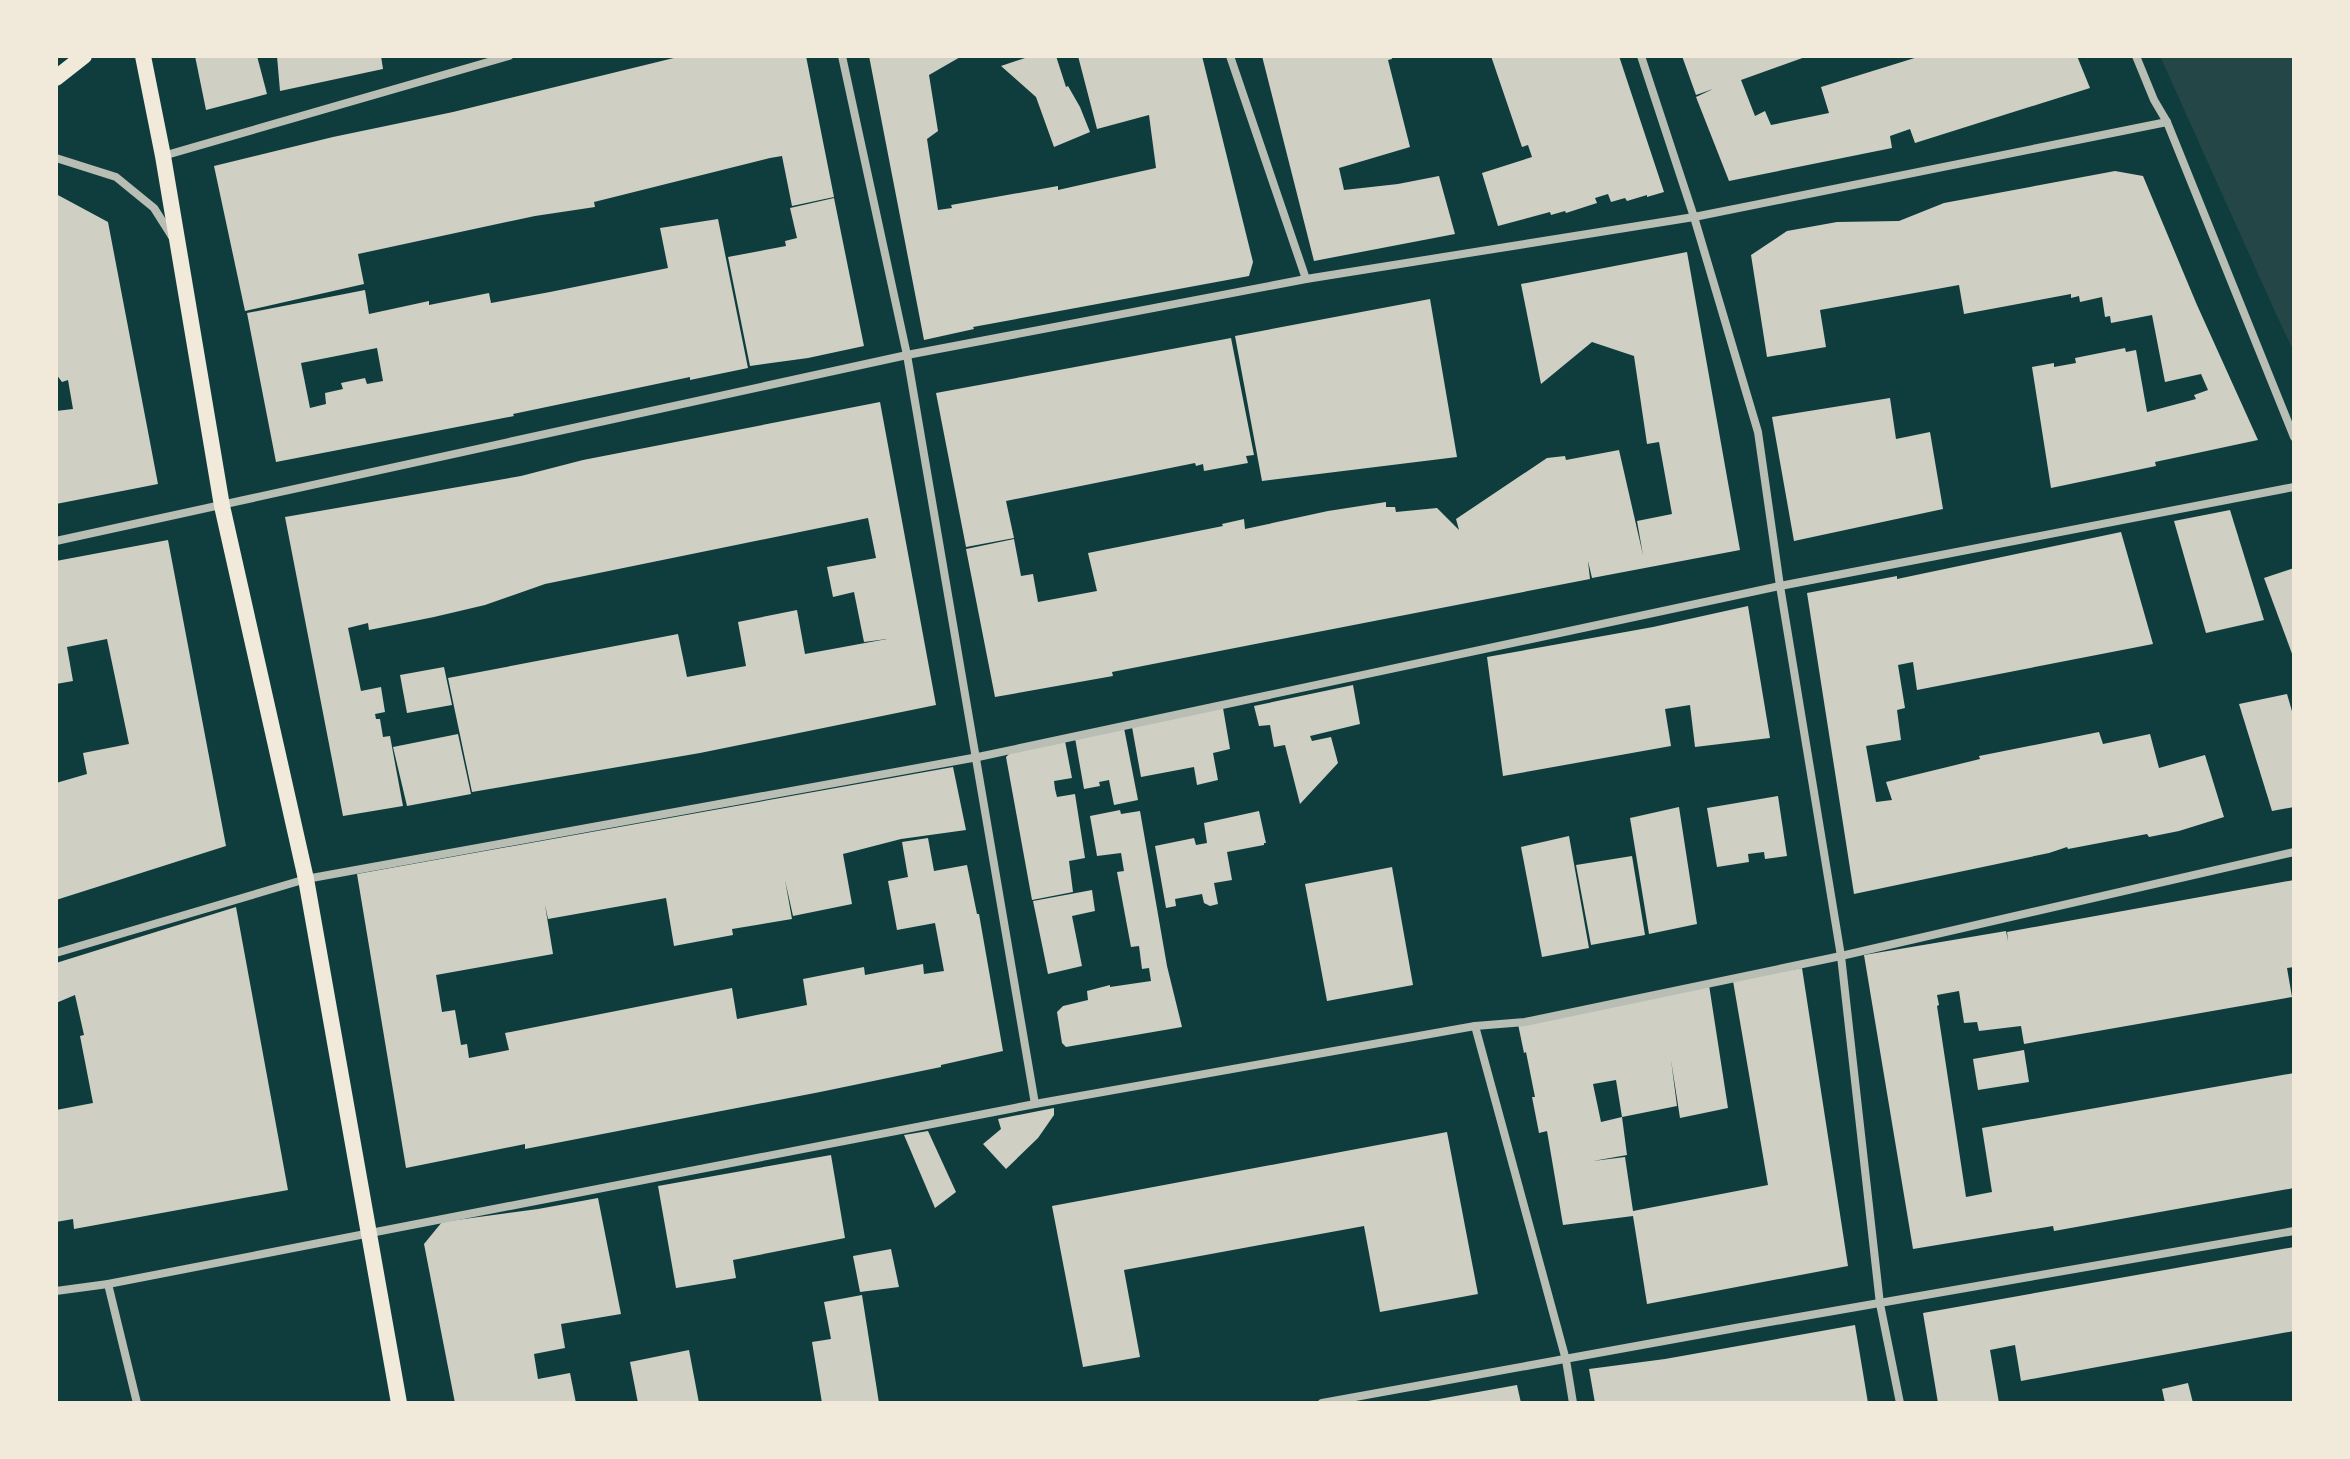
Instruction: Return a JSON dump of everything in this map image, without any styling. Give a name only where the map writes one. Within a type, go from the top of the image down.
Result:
[{"type":"main road","points":[[56,78],[84,56]]},
{"type":"main road","points":[[143,56],[163,156],[222,506],[306,879],[399,1403]]},
{"type":"street","points":[[163,156],[509,56]]},
{"type":"street","points":[[842,56],[907,355],[1035,1104]]},
{"type":"street","points":[[1230,56],[1306,279]]},
{"type":"street","points":[[1641,56],[1694,217],[1758,432],[1841,956],[1880,1304],[1900,1403]]},
{"type":"street","points":[[2136,56],[2154,100],[2167,122],[2294,437]]},
{"type":"street","points":[[56,541],[907,355],[1306,279],[1694,217],[2167,122]]},
{"type":"street","points":[[56,158],[116,177],[154,208],[177,244]]},
{"type":"street","points":[[56,953],[306,879],[978,757],[1780,586],[2294,487]]},
{"type":"street","points":[[56,1291],[108,1284],[1035,1104],[1475,1026],[1525,1022],[1841,956],[2294,852]]},
{"type":"street","points":[[1475,1026],[1566,1360],[1573,1403]]},
{"type":"street","points":[[1322,1403],[2294,1231]]},
{"type":"street","points":[[108,1284],[137,1403]]},
{"type":"shaded area","points":[[2160,56],[2294,57],[2294,352],[2277,316]]},
{"type":"building","points":[[195,56],[257,56],[267,94],[206,110]]},
{"type":"building","points":[[277,56],[381,56],[383,69],[280,91]]},
{"type":"building","points":[[682,56],[806,56],[834,197],[792,206],[782,156],[770,158],[594,202],[595,207],[535,216],[358,254],[364,284],[245,311],[214,166]]},
{"type":"building","points":[[869,56],[962,56],[929,75],[938,131],[927,139],[938,210],[1058,186],[1058,190],[1156,168],[1149,115],[1097,129],[1078,56],[1202,56],[1253,262],[1249,276],[973,327],[924,340]]},
{"type":"building","points":[[1031,56],[1056,56],[1066,87],[1080,107],[1090,132],[1054,147],[1036,97],[1001,66]]},
{"type":"building","points":[[1262,56],[1391,56],[1392,59],[1388,60],[1410,147],[1339,168],[1344,190],[1439,176],[1455,234],[1314,261]]},
{"type":"building","points":[[1491,56],[1619,56],[1664,192],[1611,202],[1608,194],[1595,198],[1597,203],[1566,213],[1551,215],[1550,212],[1498,226],[1482,173],[1532,157],[1528,145],[1522,147]]},
{"type":"building","points":[[1682,56],[1808,56],[1741,80],[1755,116],[1765,111],[1771,125],[1829,113],[1821,87],[1921,56],[2077,56],[2090,88],[1915,143],[1910,129],[1890,136],[1892,148],[1729,181],[1696,97],[1713,89],[1696,95]]},
{"type":"building","points":[[2115,171],[2143,176],[2258,440],[2051,488],[2032,367],[2076,363],[2075,358],[2125,348],[2126,352],[2136,350],[2147,412],[2196,399],[2194,395],[2208,390],[2201,374],[2165,382],[2152,315],[2111,323],[2110,316],[2105,317],[2102,297],[2080,302],[2079,296],[2071,298],[2071,294],[1964,314],[1959,285],[1820,310],[1826,347],[1767,357],[1751,255],[1787,231],[1837,222],[1899,221],[1944,203]]},
{"type":"building","points":[[56,194],[108,222],[158,484],[56,504],[56,411],[73,409],[68,380],[62,382],[56,374]]},
{"type":"building","points":[[834,198],[864,346],[750,366],[728,257],[786,246],[785,241],[797,238],[790,208]]},
{"type":"building","points":[[718,219],[748,368],[690,380],[690,377],[514,416],[276,462],[247,313],[365,290],[369,314],[429,301],[429,305],[489,293],[491,303],[668,268],[660,228]],"holes":[[[377,348],[383,381],[367,384],[365,378],[341,383],[343,389],[325,393],[326,404],[310,408],[301,363]]]},
{"type":"building","points":[[1687,252],[1740,550],[1592,578],[1588,561],[1590,579],[995,697],[966,549],[1014,539],[1021,576],[1033,574],[1038,602],[1097,591],[1088,553],[1244,519],[1245,529],[1386,502],[1386,507],[1395,507],[1396,512],[1437,508],[1459,530],[1456,519],[1547,458],[1565,456],[1566,460],[1619,450],[1643,555],[1637,521],[1672,514],[1659,442],[1647,444],[1634,356],[1592,342],[1541,384],[1521,284]]},
{"type":"building","points":[[1430,299],[1457,457],[1262,481],[1235,336]]},
{"type":"building","points":[[1231,338],[1254,455],[1246,456],[1248,463],[1204,471],[1203,464],[1196,466],[1195,463],[1006,501],[1014,538],[966,547],[936,393]]},
{"type":"building","points":[[1890,398],[1896,439],[1930,432],[1943,509],[1794,541],[1772,417]]},
{"type":"building","points":[[880,402],[936,705],[700,753],[472,792],[448,678],[678,634],[687,677],[746,666],[738,622],[797,610],[805,654],[887,639],[864,642],[854,592],[833,597],[827,567],[876,558],[868,518],[545,584],[485,605],[434,617],[369,630],[368,623],[348,628],[361,691],[381,687],[385,712],[375,714],[376,719],[380,719],[383,737],[390,736],[403,806],[343,816],[285,517],[521,476],[583,460]]},
{"type":"building","points":[[2230,510],[2264,620],[2206,633],[2174,521]]},
{"type":"building","points":[[2121,532],[2153,644],[1917,690],[1913,662],[1898,665],[1905,708],[1897,710],[1901,740],[1866,746],[1876,802],[1892,800],[1886,782],[1980,759],[1979,756],[2099,732],[2103,744],[2150,734],[2159,768],[2205,755],[2224,817],[2179,831],[2067,847],[1854,894],[1807,593],[1897,576],[1897,579]]},
{"type":"building","points":[[168,540],[226,846],[56,900],[56,783],[87,774],[83,753],[129,744],[107,639],[67,647],[73,681],[56,684],[56,561]]},
{"type":"building","points":[[2294,568],[2294,659],[2264,578]]},
{"type":"building","points":[[1748,606],[1770,738],[1695,747],[1690,705],[1665,709],[1671,746],[1503,776],[1487,657]]},
{"type":"building","points":[[444,667],[452,705],[407,713],[400,675]]},
{"type":"building","points":[[1353,685],[1360,724],[1310,736],[1312,741],[1331,737],[1338,763],[1300,804],[1285,745],[1274,747],[1270,725],[1259,726],[1254,706]]},
{"type":"building","points":[[2287,694],[2294,718],[2294,807],[2272,811],[2239,704]]},
{"type":"building","points":[[1223,708],[1230,749],[1213,753],[1218,780],[1197,785],[1194,767],[1141,777],[1132,727]]},
{"type":"building","points":[[1124,728],[1138,800],[1114,805],[1109,780],[1099,782],[1100,786],[1084,789],[1075,738]]},
{"type":"building","points":[[458,734],[471,794],[407,806],[393,747]]},
{"type":"building","points":[[1065,741],[1072,778],[1054,781],[1055,789],[1057,797],[1075,794],[1085,858],[1069,861],[1073,892],[1032,900],[1006,757],[1011,752]]},
{"type":"building","points":[[953,767],[966,830],[901,839],[843,854],[852,904],[793,916],[785,880],[792,919],[732,929],[733,935],[674,946],[666,898],[548,919],[545,905],[553,954],[436,975],[442,1012],[455,1010],[461,1045],[467,1044],[469,1058],[509,1050],[505,1033],[732,988],[737,1019],[807,1005],[803,979],[864,967],[865,975],[923,964],[924,974],[944,971],[935,923],[897,930],[888,881],[908,877],[902,842],[928,838],[934,871],[967,865],[979,914],[1003,1051],[820,1092],[525,1149],[525,1144],[406,1168],[357,874]]},
{"type":"building","points":[[1778,796],[1787,856],[1765,859],[1764,852],[1748,854],[1749,862],[1717,867],[1707,808]]},
{"type":"building","points":[[1679,807],[1697,924],[1649,934],[1630,818]]},
{"type":"building","points":[[1120,810],[1121,814],[1140,811],[1167,966],[1182,1027],[1066,1047],[1062,1043],[1057,1012],[1063,1006],[1088,1000],[1087,991],[1151,981],[1149,968],[1142,969],[1139,946],[1131,947],[1117,872],[1124,871],[1121,853],[1097,856],[1090,816]]},
{"type":"building","points":[[1259,811],[1266,843],[1227,852],[1232,880],[1214,883],[1218,904],[1210,906],[1204,903],[1202,894],[1175,899],[1176,906],[1166,908],[1155,846],[1194,838],[1196,845],[1207,843],[1204,823]]},
{"type":"building","points":[[1569,836],[1589,948],[1542,957],[1521,847]]},
{"type":"building","points":[[1632,856],[1645,935],[1591,945],[1576,865]]},
{"type":"building","points":[[1392,867],[1413,985],[1327,1001],[1305,884]]},
{"type":"building","points":[[2294,880],[2294,967],[2287,968],[2292,997],[2024,1044],[2021,1026],[1979,1031],[1977,1022],[1964,1023],[1959,991],[1937,995],[1937,1006],[1966,1197],[1992,1192],[1982,1128],[2294,1073],[2294,1188],[2054,1231],[2053,1226],[1913,1249],[1864,955],[2006,931],[2008,941],[2007,932]]},
{"type":"building","points":[[1092,890],[1095,911],[1072,916],[1082,966],[1048,974],[1033,901]]},
{"type":"building","points":[[236,907],[288,1190],[74,1229],[73,1219],[56,1222],[56,1110],[93,1103],[75,995],[56,1003],[56,963]]},
{"type":"building","points":[[1802,968],[1848,1266],[1647,1304],[1633,1216],[1563,1225],[1547,1131],[1539,1133],[1532,1097],[1535,1097],[1518,1024],[1709,985],[1728,1108],[1680,1118],[1671,1060],[1677,1106],[1622,1117],[1627,1155],[1593,1161],[1625,1157],[1633,1211],[1768,1185],[1733,981]],"holes":[[[1616,1080],[1622,1117],[1601,1122],[1593,1084]]]},
{"type":"building","points":[[2024,1050],[2029,1082],[1978,1090],[1973,1059]]},
{"type":"building","points":[[1054,1108],[1054,1115],[1038,1138],[1006,1169],[983,1144],[1001,1129],[998,1119]]},
{"type":"building","points":[[928,1131],[956,1192],[935,1208],[904,1135]]},
{"type":"building","points":[[1447,1132],[1478,1294],[1380,1312],[1364,1226],[1124,1270],[1140,1357],[1083,1367],[1052,1206]]},
{"type":"building","points":[[831,1155],[845,1238],[733,1260],[736,1278],[676,1288],[658,1186]]},
{"type":"building","points":[[598,1198],[621,1314],[561,1324],[565,1348],[534,1354],[538,1379],[570,1373],[576,1403],[455,1403],[424,1244],[442,1222]]},
{"type":"building","points":[[2294,1247],[2294,1331],[2021,1381],[2015,1345],[1990,1350],[1999,1403],[1938,1403],[1923,1313]]},
{"type":"building","points":[[891,1249],[899,1287],[860,1292],[853,1256]]},
{"type":"building","points":[[862,1295],[879,1403],[822,1403],[812,1342],[831,1339],[824,1302]]},
{"type":"building","points":[[1855,1325],[1868,1403],[1595,1403],[1589,1369],[1665,1359]]},
{"type":"building","points":[[689,1350],[699,1403],[638,1403],[630,1362]]},
{"type":"building","points":[[2188,1383],[2193,1403],[2165,1403],[2162,1389]]},
{"type":"building","points":[[1517,1385],[1521,1403],[1428,1401]]}]
